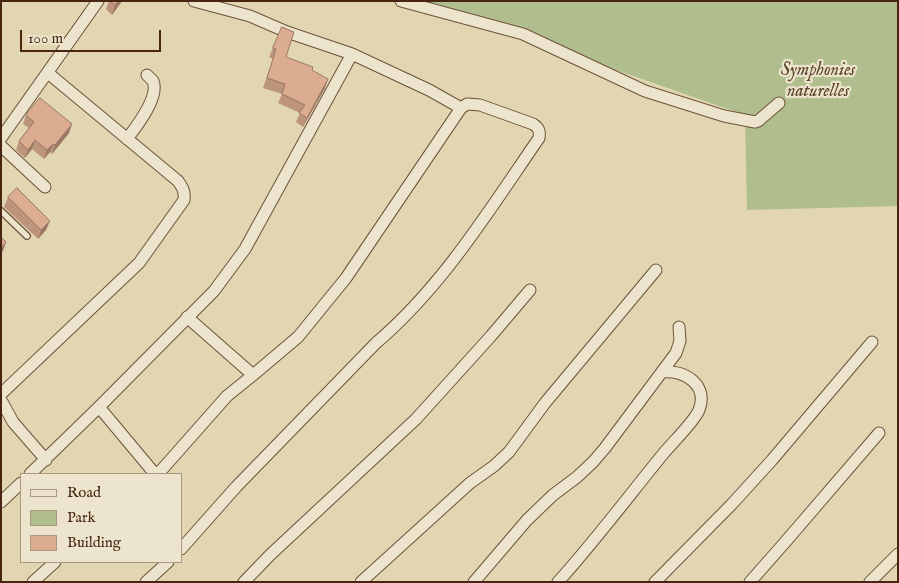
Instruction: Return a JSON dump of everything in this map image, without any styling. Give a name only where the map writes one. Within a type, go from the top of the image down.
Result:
[{"type":"street","points":[[1,138],[98,1]]},
{"type":"street","points":[[194,1],[250,16],[287,32],[352,54],[429,90],[461,108]]},
{"type":"street","points":[[401,1],[523,34],[645,91],[724,116],[755,122],[779,103]]},
{"type":"street","points":[[31,473],[214,291],[245,249],[352,54]]},
{"type":"street","points":[[1,394],[139,263],[184,200],[185,193],[178,181],[48,73]]},
{"type":"street","points":[[127,140],[148,107],[154,92],[153,82],[147,75]]},
{"type":"street","points":[[157,473],[227,396],[298,337],[325,306],[461,108],[473,103],[533,124],[538,128],[540,132],[539,138],[452,262],[398,324],[376,343],[286,434],[182,547]]},
{"type":"street","points":[[1,146],[45,187]]},
{"type":"street","points":[[361,582],[470,483],[494,466],[509,452],[545,403],[656,270]]},
{"type":"street","points":[[244,582],[270,554],[416,419],[530,290]]},
{"type":"street","points":[[187,317],[253,375]]},
{"type":"street","points":[[474,582],[527,520],[553,495],[593,462],[676,352],[680,341],[679,327]]},
{"type":"street","points":[[657,581],[765,468],[872,342]]},
{"type":"street","points":[[558,582],[602,532],[698,412],[701,394],[690,378],[672,371],[662,372]]},
{"type":"street","points":[[1,400],[13,422],[46,460]]},
{"type":"street","points":[[99,407],[155,473]]},
{"type":"street","points":[[750,582],[879,433]]},
{"type":"street","points":[[1,502],[20,484]]},
{"type":"street","points":[[870,582],[898,554]]},
{"type":"street","points":[[33,582],[54,563]]},
{"type":"street","points":[[146,582],[167,563]]},
{"type":"lane","points":[[1,211],[28,236]]},
{"type":"green space","name":"Symphonies naturelles","points":[[418,1],[898,1],[898,206],[747,210],[745,115]]},
{"type":"building","points":[[110,1],[118,1],[115,5]]},
{"type":"building","points":[[282,27],[294,32],[286,57],[313,67],[312,70],[328,79],[307,118],[299,113],[305,105],[282,94],[285,84],[267,78],[276,49],[273,48]]},
{"type":"building","points":[[40,98],[72,124],[55,145],[53,144],[47,150],[35,140],[28,150],[19,141],[34,122],[26,115]]},
{"type":"building","points":[[17,188],[50,221],[41,230],[8,197]]},
{"type":"building","points":[[1,237],[6,242],[1,248]]}]
